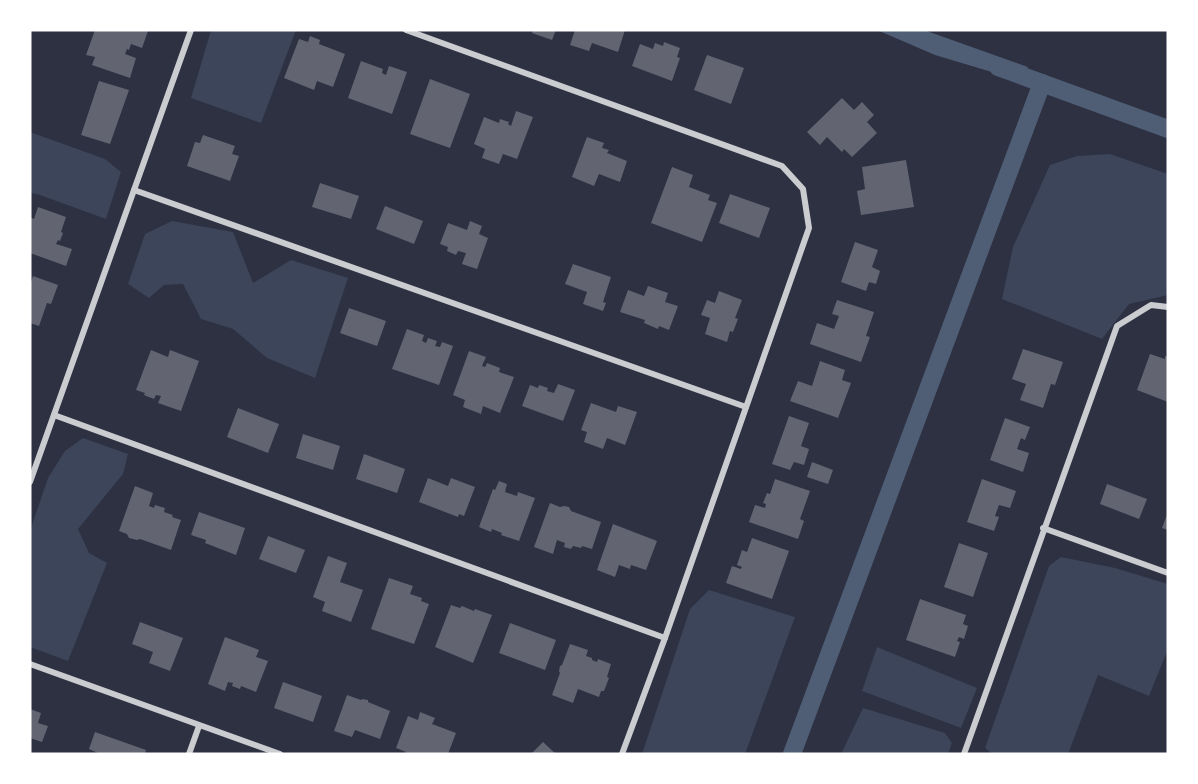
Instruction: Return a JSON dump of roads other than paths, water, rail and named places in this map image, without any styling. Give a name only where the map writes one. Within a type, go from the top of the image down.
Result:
[{"type":"street","points":[[30,482],[191,30]]},
{"type":"street","points":[[406,30],[782,166],[803,189],[809,228],[622,754]]},
{"type":"street","points":[[134,190],[746,407]]},
{"type":"street","points":[[964,754],[1117,326],[1151,305],[1168,307]]},
{"type":"street","points":[[54,416],[665,638]]},
{"type":"street","points":[[1043,528],[1168,573]]},
{"type":"street","points":[[30,664],[280,754]]},
{"type":"street","points":[[189,754],[199,726]]},
{"type":"waterway","points":[[998,67],[1168,129]]},
{"type":"waterway","points":[[792,754],[1042,83]]}]
